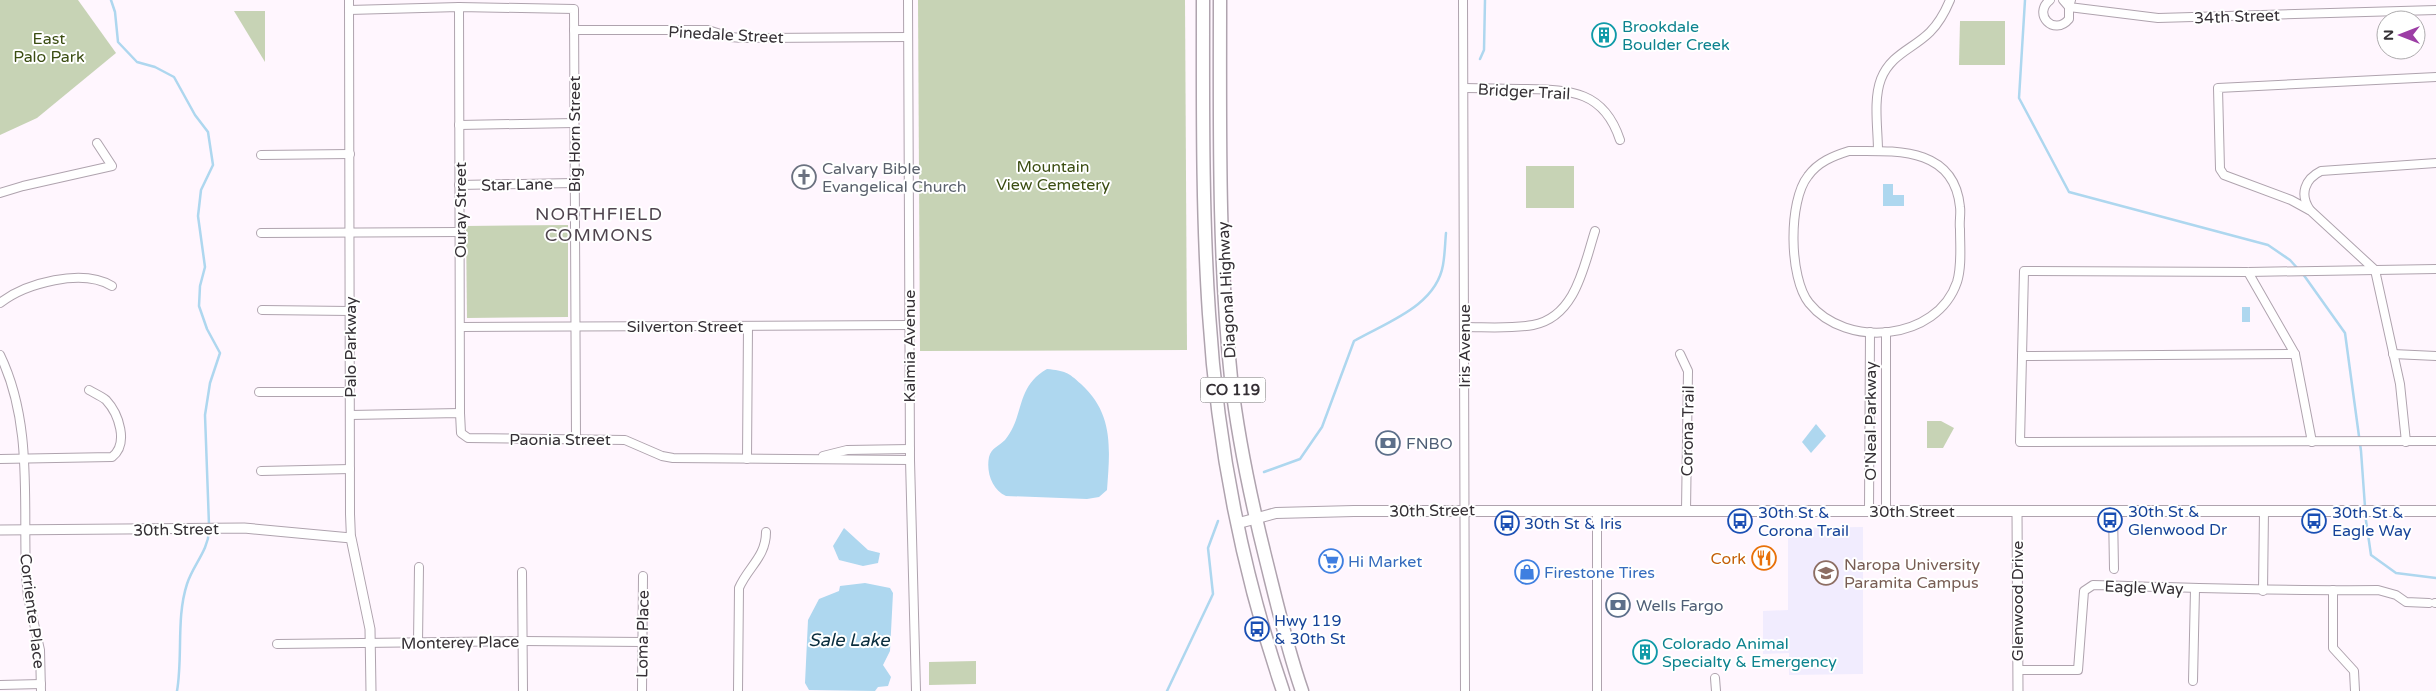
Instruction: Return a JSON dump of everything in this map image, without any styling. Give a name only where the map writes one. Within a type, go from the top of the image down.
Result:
[{"type":"highway","name":"Diagonal Highway","points":[[1203,0],[1206,260],[1209,315],[1219,402],[1239,523],[1255,601],[1284,691]]},
{"type":"highway","name":"Diagonal Highway","points":[[1220,0],[1223,260],[1232,379],[1243,458],[1255,518],[1283,631],[1302,691]]},
{"type":"highway","points":[[1206,260],[1223,260]]},
{"type":"main road","name":"30th Street","points":[[1239,523],[1281,512],[1465,510],[2436,511]]},
{"type":"street","name":"Palo Parkway","points":[[349,0],[351,538],[368,616],[371,643],[371,691]]},
{"type":"street","name":"Kalmia Avenue","points":[[908,0],[910,460],[916,691]]},
{"type":"street","name":"Iris Avenue","points":[[1463,0],[1466,691]]},
{"type":"street","points":[[1878,151],[1878,92],[1881,79],[1896,56],[1931,32],[1943,15],[1950,0]]},
{"type":"street","points":[[2050,0],[2044,7],[2043,13],[2044,19],[2054,26],[2065,23],[2070,13],[2070,3],[2063,0]]},
{"type":"street","name":"34th Street","points":[[2070,3],[2158,18],[2436,10]]},
{"type":"street","points":[[349,10],[459,8]]},
{"type":"street","name":"Big Horn Street","points":[[459,8],[574,9],[576,439]]},
{"type":"street","name":"Ouray Street","points":[[459,8],[460,413]]},
{"type":"street","name":"Pinedale Street","points":[[574,30],[708,30],[730,37],[743,38],[908,37]]},
{"type":"street","points":[[2406,442],[2400,384],[2376,270],[2311,211],[2292,200],[2224,175],[2220,169],[2218,88],[2436,77]]},
{"type":"street","name":"Bridger Trail","points":[[1464,88],[1559,89],[1575,92],[1588,97],[1607,113],[1620,140]]},
{"type":"street","points":[[459,125],[574,123]]},
{"type":"street","points":[[0,193],[112,166],[97,143]]},
{"type":"street","points":[[1849,151],[1878,151],[1912,153],[1929,159],[1943,170],[1952,181],[1960,207],[1960,263],[1957,282],[1949,299],[1929,318],[1910,328],[1886,332],[1870,332],[1848,329],[1834,324],[1818,313],[1805,297],[1795,266],[1796,206],[1800,188],[1816,166],[1832,156],[1849,151]]},
{"type":"street","points":[[261,155],[350,154]]},
{"type":"street","points":[[2311,211],[2304,200],[2304,189],[2308,181],[2321,171],[2436,163]]},
{"type":"street","name":"Star Lane","points":[[460,185],[574,184]]},
{"type":"street","points":[[1464,327],[1535,324],[1559,312],[1576,288],[1595,231]]},
{"type":"street","points":[[261,233],[460,232]]},
{"type":"street","points":[[2436,269],[2248,272],[2024,270],[2020,442],[2436,441]]},
{"type":"street","points":[[2248,272],[2295,354],[2312,442]]},
{"type":"street","points":[[0,303],[23,289],[62,280],[100,279],[112,286]]},
{"type":"street","points":[[262,310],[350,311]]},
{"type":"street","name":"Silverton Street","points":[[460,327],[909,325]]},
{"type":"street","points":[[747,459],[748,326]]},
{"type":"street","name":"O'Neal Parkway","points":[[1870,332],[1870,511]]},
{"type":"street","name":"O'Neal Parkway","points":[[1886,332],[1886,511]]},
{"type":"street","name":"Corona Trail","points":[[1680,354],[1688,371],[1686,511]]},
{"type":"street","points":[[2022,356],[2295,354]]},
{"type":"street","points":[[2393,354],[2436,356]]},
{"type":"street","name":"Corriente Place","points":[[0,355],[16,396],[22,430],[24,530],[28,597],[40,650],[41,688]]},
{"type":"street","points":[[0,459],[112,457],[118,452],[121,434],[113,410],[105,399],[88,390]]},
{"type":"street","points":[[260,392],[349,392]]},
{"type":"street","points":[[350,415],[460,413]]},
{"type":"street","name":"Paonia Street","points":[[460,413],[462,433],[468,438],[624,440],[662,456],[673,458],[910,460]]},
{"type":"street","name":"Paonia Street","points":[[817,459],[847,450],[910,449]]},
{"type":"street","points":[[261,471],[350,469]]},
{"type":"street","points":[[1597,510],[1597,691]]},
{"type":"street","points":[[2263,591],[2264,510]]},
{"type":"street","name":"Glenwood Drive","points":[[2017,511],[2018,691]]},
{"type":"street","points":[[2113,511],[2114,569]]},
{"type":"street","name":"30th Street","points":[[0,530],[264,529],[351,538]]},
{"type":"street","points":[[738,691],[739,588],[744,575],[764,550],[766,532]]},
{"type":"street","points":[[418,642],[419,568]]},
{"type":"street","points":[[522,572],[523,690]]},
{"type":"street","name":"Loma Place","points":[[642,691],[643,576]]},
{"type":"street","name":"Eagle Way","points":[[2018,670],[2078,670],[2084,591],[2093,586],[2159,586],[2263,591],[2378,590],[2396,595],[2406,602],[2433,603]]},
{"type":"street","name":"Eagle Way","points":[[2193,681],[2195,589]]},
{"type":"street","points":[[2333,590],[2333,648],[2354,671],[2355,691]]},
{"type":"street","name":"Monterey Place","points":[[277,644],[522,641],[643,642]]},
{"type":"street","points":[[1715,678],[1716,691]]},
{"type":"street","points":[[0,685],[41,688]]},
{"type":"shaded area","name":"Naropa University Paramita Campus","points":[[1863,527],[1863,674],[1789,675],[1789,653],[1763,654],[1763,611],[1788,610],[1788,528]]},
{"type":"green space","name":"East Palo Park","points":[[0,0],[78,0],[116,53],[37,118],[0,135]]},
{"type":"green space","name":"Mountain View Cemetery","points":[[918,0],[1185,0],[1187,350],[920,351]]},
{"type":"green space","points":[[234,11],[265,11],[265,62]]},
{"type":"green space","points":[[1960,21],[2005,21],[2005,65],[1959,65]]},
{"type":"green space","points":[[1526,166],[1574,166],[1574,208],[1526,208]]},
{"type":"green space","points":[[568,225],[568,317],[467,318],[466,226]]},
{"type":"green space","points":[[1927,421],[1941,421],[1954,428],[1943,448],[1927,448]]},
{"type":"green space","points":[[976,661],[976,684],[929,685],[929,662]]},
{"type":"water","points":[[1883,184],[1893,184],[1893,195],[1904,195],[1904,206],[1883,206]]},
{"type":"water","points":[[2242,307],[2250,307],[2250,322],[2242,322]]},
{"type":"water","points":[[1047,369],[1066,373],[1077,380],[1092,395],[1105,420],[1109,446],[1107,490],[1099,497],[1087,499],[1006,496],[997,489],[991,480],[988,469],[990,454],[993,449],[1005,440],[1011,431],[1030,384]]},
{"type":"water","points":[[1816,424],[1826,436],[1811,453],[1802,442]]},
{"type":"water","points":[[844,528],[868,550],[880,553],[878,563],[863,566],[839,560],[833,546]]},
{"type":"water","name":"Sale Lake","points":[[865,583],[890,588],[893,593],[890,651],[883,665],[891,677],[888,686],[878,687],[875,691],[809,690],[805,683],[808,620],[819,599],[839,591],[840,586]]},
{"type":"waterway","points":[[111,0],[115,12],[118,42],[137,62],[155,67],[174,77],[195,115],[208,132],[213,165],[201,190],[198,216],[205,267],[200,286],[199,306],[207,329],[220,353],[210,383],[205,415],[209,525]]},
{"type":"waterway","points":[[1480,59],[1484,50],[1485,0]]},
{"type":"waterway","points":[[2025,0],[2019,98],[2069,192],[2268,245],[2290,260],[2299,270]]},
{"type":"waterway","points":[[1264,472],[1300,459],[1322,427],[1354,341],[1408,311],[1431,292],[1439,279],[1443,265],[1446,233]]},
{"type":"waterway","points":[[2303,274],[2345,333],[2361,451],[2365,507]]},
{"type":"waterway","points":[[2365,514],[2371,555],[2396,573],[2436,578]]},
{"type":"waterway","points":[[1167,691],[1213,594],[1208,548],[1218,521]]},
{"type":"waterway","points":[[177,691],[184,597],[187,584],[206,545],[209,531]]},
{"type":"place","name":"Brookdale Boulder Creek","points":[[1604,35]]},
{"type":"place","name":"Calvary Bible Evangelical Church","points":[[804,177]]},
{"type":"place","name":"FNBO","points":[[1388,443]]},
{"type":"place","name":"30th St & Glenwood Dr","points":[[2110,520]]},
{"type":"place","name":"30th St & Corona Trail","points":[[1740,521]]},
{"type":"place","name":"30th St & Eagle Way","points":[[2314,521]]},
{"type":"place","name":"30th St & Iris","points":[[1507,523]]},
{"type":"place","name":"Cork","points":[[1764,558]]},
{"type":"place","name":"Hi Market","points":[[1331,561]]},
{"type":"place","name":"Firestone Tires","points":[[1527,572]]},
{"type":"place","name":"Naropa University Paramita Campus","points":[[1826,573]]},
{"type":"place","name":"Wells Fargo","points":[[1618,605]]},
{"type":"place","name":"Hwy 119 & 30th St","points":[[1257,629]]},
{"type":"place","name":"Colorado Animal Specialty & Emergency","points":[[1645,652]]},
{"type":"district","name":"NORTHFIELD COMMONS","points":[[599,224]]}]
